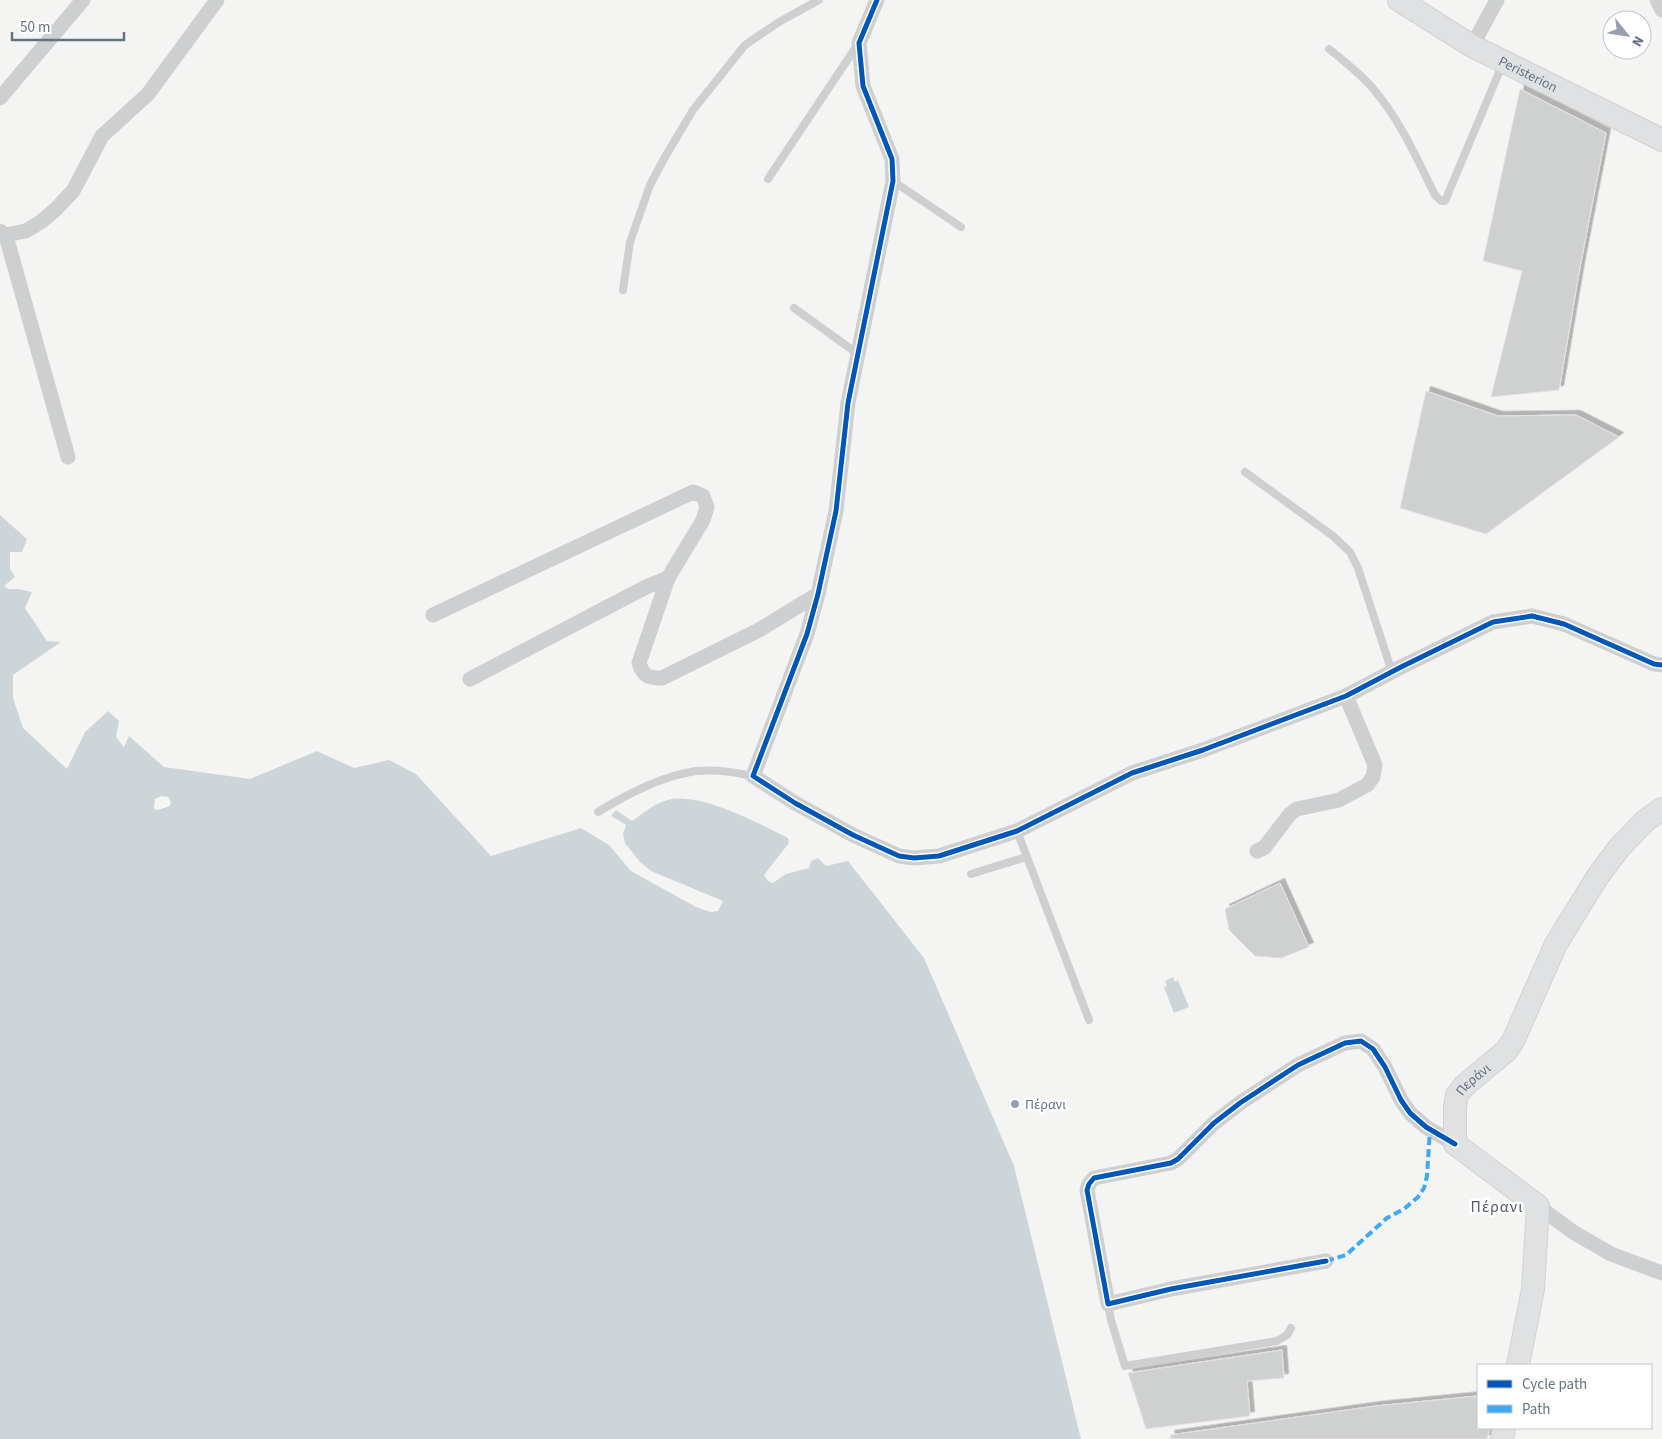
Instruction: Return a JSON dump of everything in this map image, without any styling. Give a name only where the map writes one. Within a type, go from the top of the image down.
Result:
[{"type":"street","points":[[0,98],[83,0]]},
{"type":"street","points":[[68,457],[2,233],[26,231],[42,221],[73,191],[102,136],[148,94],[217,0]]},
{"type":"street","points":[[877,0],[859,43],[863,86],[892,159],[892,181],[848,403],[836,511],[818,594],[807,634],[753,776],[820,817],[853,835],[899,856],[914,858],[939,856],[1017,831],[1132,773],[1203,750],[1346,696],[1494,622],[1532,616],[1564,624],[1662,666]]},
{"type":"street","name":"Peristerion","points":[[1399,0],[1472,46],[1662,140]]},
{"type":"street","points":[[1472,46],[1498,0]]},
{"type":"street","points":[[1657,0],[1662,10]]},
{"type":"street","points":[[433,615],[693,492],[703,496],[707,506],[703,520],[668,578],[639,663],[642,672],[651,678],[662,678],[759,630],[818,594]]},
{"type":"street","points":[[470,679],[646,587],[668,578]]},
{"type":"street","points":[[1257,851],[1264,848],[1290,814],[1297,809],[1339,800],[1367,785],[1374,777],[1375,765],[1346,696]]},
{"type":"street","name":"Περάνι","points":[[1455,1144],[1455,1107],[1457,1095],[1464,1086],[1506,1051],[1513,1041],[1556,944],[1598,876],[1619,848],[1645,821],[1662,809]]},
{"type":"street","points":[[1326,1261],[1170,1289],[1108,1304],[1087,1190],[1094,1178],[1171,1163],[1178,1159],[1214,1123],[1240,1103],[1298,1066],[1344,1043],[1361,1041],[1372,1049],[1385,1067],[1401,1100],[1410,1113],[1426,1127],[1455,1144],[1573,1232],[1611,1254],[1662,1274]]},
{"type":"street","points":[[1518,1364],[1533,1289],[1538,1206]]},
{"type":"lane","points":[[623,290],[630,242],[650,185],[693,110],[745,45],[779,22],[819,0]]},
{"type":"lane","points":[[768,179],[859,43]]},
{"type":"lane","points":[[1329,49],[1350,66],[1375,91],[1405,134],[1435,195],[1442,201],[1445,201],[1503,61]]},
{"type":"lane","points":[[892,181],[960,227]]},
{"type":"lane","points":[[794,308],[858,354]]},
{"type":"lane","points":[[1245,472],[1333,536],[1350,552],[1358,568],[1392,672]]},
{"type":"lane","points":[[598,812],[634,792],[662,780],[696,771],[726,771],[753,776]]},
{"type":"lane","points":[[1017,831],[1089,1020]]},
{"type":"lane","points":[[971,874],[1026,857]]},
{"type":"lane","points":[[1108,1304],[1125,1366],[1282,1340],[1291,1328]]},
{"type":"shaded area","points":[[0,515],[27,539],[22,552],[10,552],[10,569],[15,577],[4,586],[8,589],[32,592],[25,608],[47,641],[61,642],[13,675],[13,698],[23,728],[67,769],[85,732],[108,711],[119,721],[116,737],[124,747],[129,736],[164,767],[250,779],[317,751],[354,768],[389,760],[416,774],[491,856],[581,828],[609,845],[631,871],[696,907],[711,912],[718,911],[723,901],[651,871],[640,862],[625,843],[623,834],[626,825],[611,816],[616,810],[632,821],[658,803],[681,798],[712,804],[746,817],[788,838],[789,843],[764,875],[768,881],[773,883],[786,874],[809,868],[811,861],[818,858],[826,866],[848,861],[924,958],[1014,1166],[1081,1439],[0,1439]],"holes":[[[161,796],[168,797],[171,802],[170,806],[158,810],[154,809],[155,799]]]},
{"type":"shaded area","points":[[1173,977],[1175,982],[1178,980],[1189,1007],[1174,1013],[1164,987],[1167,986],[1165,981]]},
{"type":"building","points":[[1520,89],[1606,133],[1559,390],[1491,397],[1522,271],[1483,261]]},
{"type":"building","points":[[1426,391],[1498,416],[1576,415],[1619,437],[1486,534],[1400,508]]},
{"type":"building","points":[[1280,883],[1309,947],[1281,958],[1255,956],[1229,930],[1225,909]]},
{"type":"building","points":[[1282,1350],[1284,1378],[1247,1381],[1250,1416],[1146,1429],[1128,1373]]},
{"type":"building","points":[[1477,1396],[1477,1429],[1490,1429],[1487,1439],[1171,1439],[1170,1435],[1376,1406]]},
{"type":"marked path","points":[[1326,1261],[1346,1255],[1387,1218],[1404,1209],[1418,1197],[1424,1188],[1427,1176],[1430,1129]]},
{"type":"cycle path","points":[[877,0],[859,43],[863,86],[892,159],[893,181],[848,403],[836,511],[818,594],[807,634],[753,776],[795,803],[853,835],[899,856],[914,858],[939,856],[1017,831],[1132,773],[1203,750],[1346,696],[1493,622],[1532,616],[1564,624],[1654,664],[1662,665]]},
{"type":"cycle path","points":[[1326,1261],[1171,1289],[1108,1304],[1087,1190],[1094,1178],[1171,1163],[1178,1159],[1214,1123],[1240,1103],[1298,1065],[1345,1043],[1361,1041],[1373,1049],[1410,1113],[1426,1127],[1455,1144]]},
{"type":"place","name":"Πέρανι","points":[[1015,1104]]},
{"type":"district","name":"Πέρανι","points":[[1497,1206]]}]
